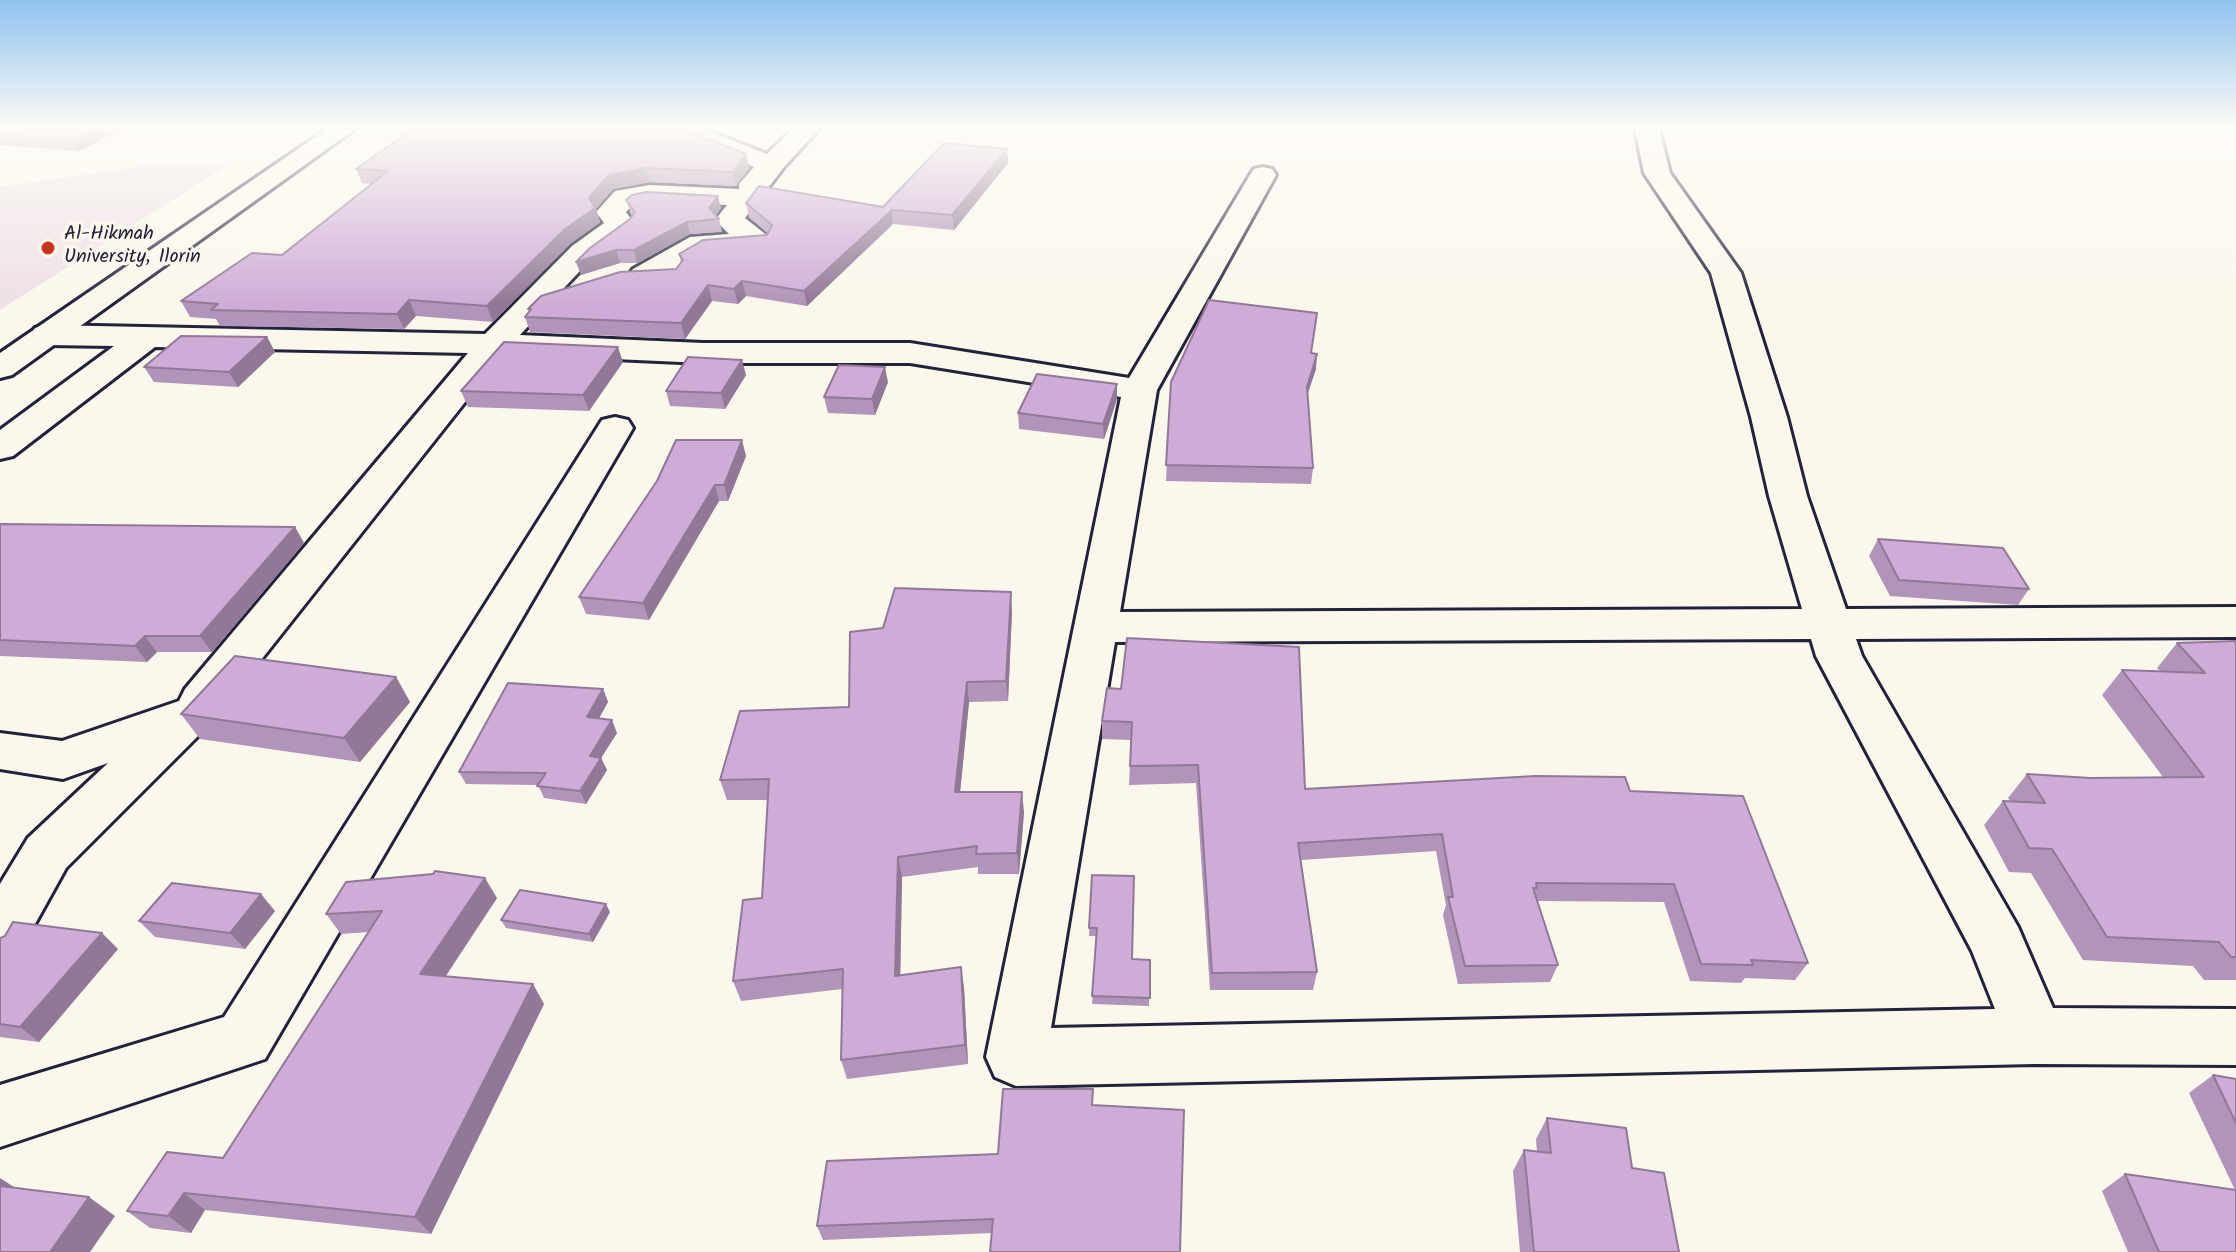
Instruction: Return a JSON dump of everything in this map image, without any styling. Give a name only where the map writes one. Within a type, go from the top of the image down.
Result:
[{"type":"street","points":[[0,346],[233,187]]},
{"type":"street","points":[[0,368],[259,187]]},
{"type":"street","points":[[753,187],[757,191]]},
{"type":"street","points":[[645,275],[700,243],[758,242],[729,220],[760,187]]},
{"type":"street","points":[[1256,187],[1140,390],[1016,1057],[2035,1036],[2236,1037]]},
{"type":"street","points":[[1667,187],[1726,273],[1769,417],[1788,496],[1839,656],[1998,944],[2035,1036]]},
{"type":"street","points":[[715,219],[757,191]]},
{"type":"street","points":[[0,934],[47,853],[190,715],[494,344],[582,252],[621,224],[610,212],[625,197],[650,193],[757,191]]},
{"type":"street","points":[[536,300],[548,299],[591,283]]},
{"type":"street","points":[[47,335],[494,344],[703,353],[910,353],[1140,390]]},
{"type":"street","points":[[0,448],[145,339]]},
{"type":"street","points":[[0,1116],[244,1039],[615,428]]},
{"type":"street","points":[[1096,627],[2236,622]]},
{"type":"street","points":[[0,751],[63,760],[190,715]]},
{"type":"shaded area","name":"Al-Hikmah University, Ilorin","points":[[0,187],[192,187],[0,310]]},
{"type":"building","points":[[367,187],[598,187],[589,198],[595,208],[565,229],[487,306],[409,300],[397,314],[211,310],[218,304],[181,301],[252,253],[282,255]]},
{"type":"building","points":[[758,187],[883,207],[902,187],[975,187],[952,215],[892,210],[804,291],[742,281],[734,289],[708,285],[681,323],[525,317],[531,309],[528,309],[541,296],[620,272],[676,269],[683,260],[679,254],[703,240],[767,235],[772,225],[746,203]]},
{"type":"building","points":[[647,192],[718,196],[709,208],[719,219],[687,222],[634,250],[616,250],[576,262],[630,219],[635,212],[626,200],[632,195]]},
{"type":"building","points":[[1209,300],[1317,313],[1311,353],[1317,354],[1307,387],[1313,468],[1166,465],[1171,382]]},
{"type":"building","points":[[181,336],[267,337],[229,372],[144,367]]},
{"type":"building","points":[[504,342],[618,347],[583,395],[461,391]]},
{"type":"building","points":[[688,357],[742,360],[721,393],[666,391]]},
{"type":"building","points":[[839,365],[885,367],[872,399],[824,397]]},
{"type":"building","points":[[1037,374],[1117,384],[1103,424],[1018,413]]},
{"type":"building","points":[[676,440],[742,440],[724,485],[715,485],[643,603],[579,597],[657,481]]},
{"type":"building","points":[[0,524],[295,527],[200,636],[145,636],[135,646],[0,640]]},
{"type":"building","points":[[1878,539],[2003,548],[2029,589],[1899,580]]},
{"type":"building","points":[[895,588],[1011,592],[1006,681],[967,682],[955,792],[1022,792],[1017,853],[976,854],[977,846],[898,857],[895,976],[961,967],[965,1045],[841,1060],[843,969],[733,981],[743,900],[762,898],[769,779],[720,780],[740,711],[849,707],[850,632],[883,628]]},
{"type":"building","points":[[1127,638],[1299,647],[1305,789],[1535,776],[1625,777],[1630,791],[1743,796],[1808,963],[1751,960],[1753,965],[1701,964],[1674,884],[1536,883],[1537,888],[1533,888],[1558,965],[1465,966],[1448,897],[1453,897],[1442,834],[1298,843],[1317,972],[1212,973],[1198,765],[1130,766],[1132,722],[1102,721],[1107,688],[1121,689]]},
{"type":"building","points":[[2236,641],[2236,957],[2231,957],[2219,942],[2107,937],[2052,849],[2029,848],[2003,801],[2045,803],[2027,774],[2090,778],[2204,777],[2122,670],[2205,673],[2177,643]]},
{"type":"building","points":[[235,656],[396,677],[344,738],[181,714]]},
{"type":"building","points":[[508,683],[603,689],[587,717],[612,720],[590,756],[601,758],[580,791],[537,786],[546,773],[459,772]]},
{"type":"building","points":[[435,871],[485,878],[420,974],[533,984],[415,1217],[184,1193],[168,1216],[127,1211],[167,1152],[223,1158],[382,911],[326,914],[346,882],[433,874]]},
{"type":"building","points":[[1092,875],[1134,876],[1132,959],[1150,960],[1150,998],[1092,996],[1097,928],[1089,928]]},
{"type":"building","points":[[172,883],[261,894],[230,933],[139,921]]},
{"type":"building","points":[[520,890],[606,904],[589,934],[501,920]]},
{"type":"building","points":[[13,922],[102,933],[20,1027],[0,1024],[0,938],[5,936]]},
{"type":"building","points":[[2213,1075],[2236,1079],[2236,1123]]},
{"type":"building","points":[[1003,1089],[1093,1089],[1092,1105],[1184,1110],[1180,1252],[990,1252],[993,1219],[817,1226],[827,1161],[998,1154]]},
{"type":"building","points":[[1547,1118],[1626,1128],[1632,1168],[1664,1173],[1679,1252],[1534,1252],[1524,1150],[1551,1153]]},
{"type":"building","points":[[2125,1174],[2236,1190],[2236,1252],[2159,1252]]},
{"type":"building","points":[[0,1186],[89,1197],[50,1252],[0,1252]]},
{"type":"place","name":"Al-Hikmah University, Ilorin","points":[[48,248]]}]
